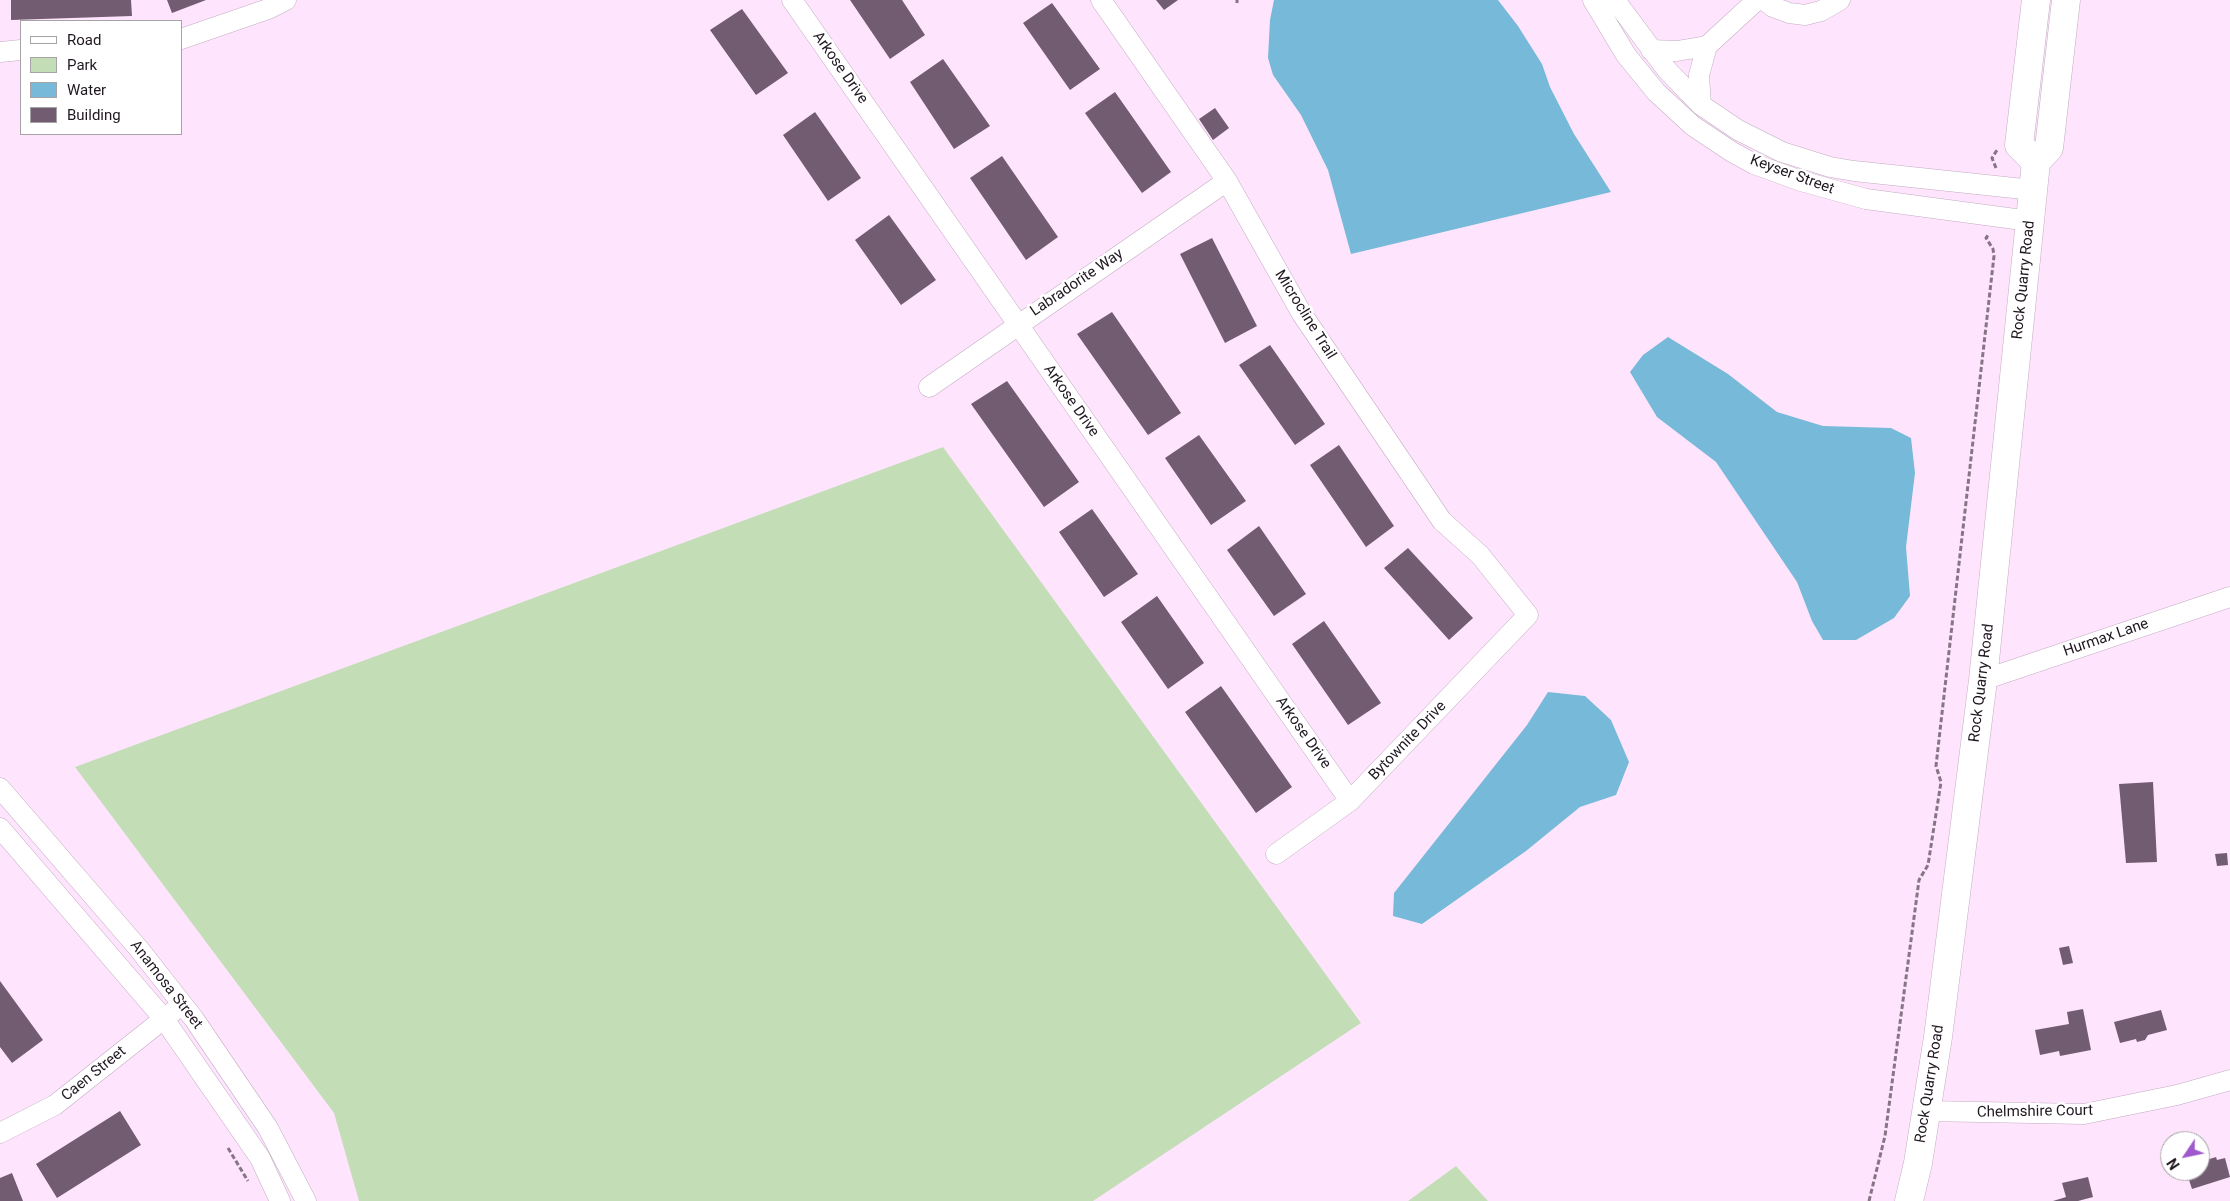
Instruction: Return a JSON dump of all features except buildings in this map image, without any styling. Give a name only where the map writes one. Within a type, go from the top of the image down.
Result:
[{"type":"main road","points":[[2036,0],[2019,145],[2036,162],[2049,148],[2066,0]]},
{"type":"main road","name":"Rock Quarry Road","points":[[1909,1201],[1926,1111],[1950,949],[1983,680],[2036,162]]},
{"type":"street","points":[[182,39],[268,9],[286,0]]},
{"type":"street","name":"Arkose Drive","points":[[792,0],[1350,801]]},
{"type":"street","name":"Microcline Trail","points":[[1101,0],[1227,181],[1302,314],[1442,521],[1480,555],[1528,615]]},
{"type":"street","name":"Keyser Street","points":[[1593,0],[1626,55],[1668,104],[1712,139],[1754,164],[1801,181],[1866,200],[2030,221]]},
{"type":"street","name":"Keyser Street","points":[[1615,0],[1667,70],[1701,105],[1758,142],[1782,152],[1830,167],[2034,190]]},
{"type":"street","points":[[1651,50],[1677,51],[1707,46],[1757,0]]},
{"type":"street","points":[[1764,0],[1773,7],[1789,13],[1805,15],[1821,12],[1840,0]]},
{"type":"street","points":[[1701,105],[1700,75],[1707,46]]},
{"type":"street","points":[[0,52],[20,50]]},
{"type":"street","name":"Labradorite Way","points":[[929,387],[1227,181]]},
{"type":"street","name":"Hurmax Lane","points":[[1983,680],[2230,597]]},
{"type":"street","name":"Bytownite Drive","points":[[1276,854],[1350,801],[1528,615]]},
{"type":"street","name":"Anamosa Street","points":[[0,788],[139,949],[182,1004],[268,1128],[306,1201]]},
{"type":"street","name":"Anamosa Street","points":[[0,828],[164,1019],[260,1158],[280,1201]]},
{"type":"street","name":"Caen Street","points":[[1,1130],[55,1105],[182,1004]]},
{"type":"street","name":"Chelmshire Court","points":[[1926,1111],[2084,1114],[2177,1095],[2230,1080]]},
{"type":"path","points":[[1869,1201],[1885,1136],[1919,880],[1928,865],[1941,782],[1936,766],[1994,256],[1993,248],[1986,238]]},
{"type":"green space","points":[[943,447],[1361,1023],[1093,1201],[359,1201],[334,1113],[75,767]]},
{"type":"green space","points":[[1456,1166],[1488,1201],[1408,1201]]},
{"type":"water","points":[[1274,0],[1498,0],[1518,26],[1542,64],[1550,87],[1574,134],[1611,192],[1351,254],[1328,170],[1301,115],[1273,75],[1268,58],[1270,20]]},
{"type":"water","points":[[1668,337],[1728,374],[1777,412],[1823,426],[1891,428],[1911,438],[1915,473],[1906,547],[1910,596],[1894,618],[1856,640],[1823,640],[1812,621],[1797,582],[1716,462],[1657,417],[1630,372],[1643,355]]},
{"type":"water","points":[[1548,692],[1585,696],[1611,720],[1629,762],[1616,795],[1580,807],[1526,851],[1422,924],[1393,916],[1394,893],[1527,725]]}]
